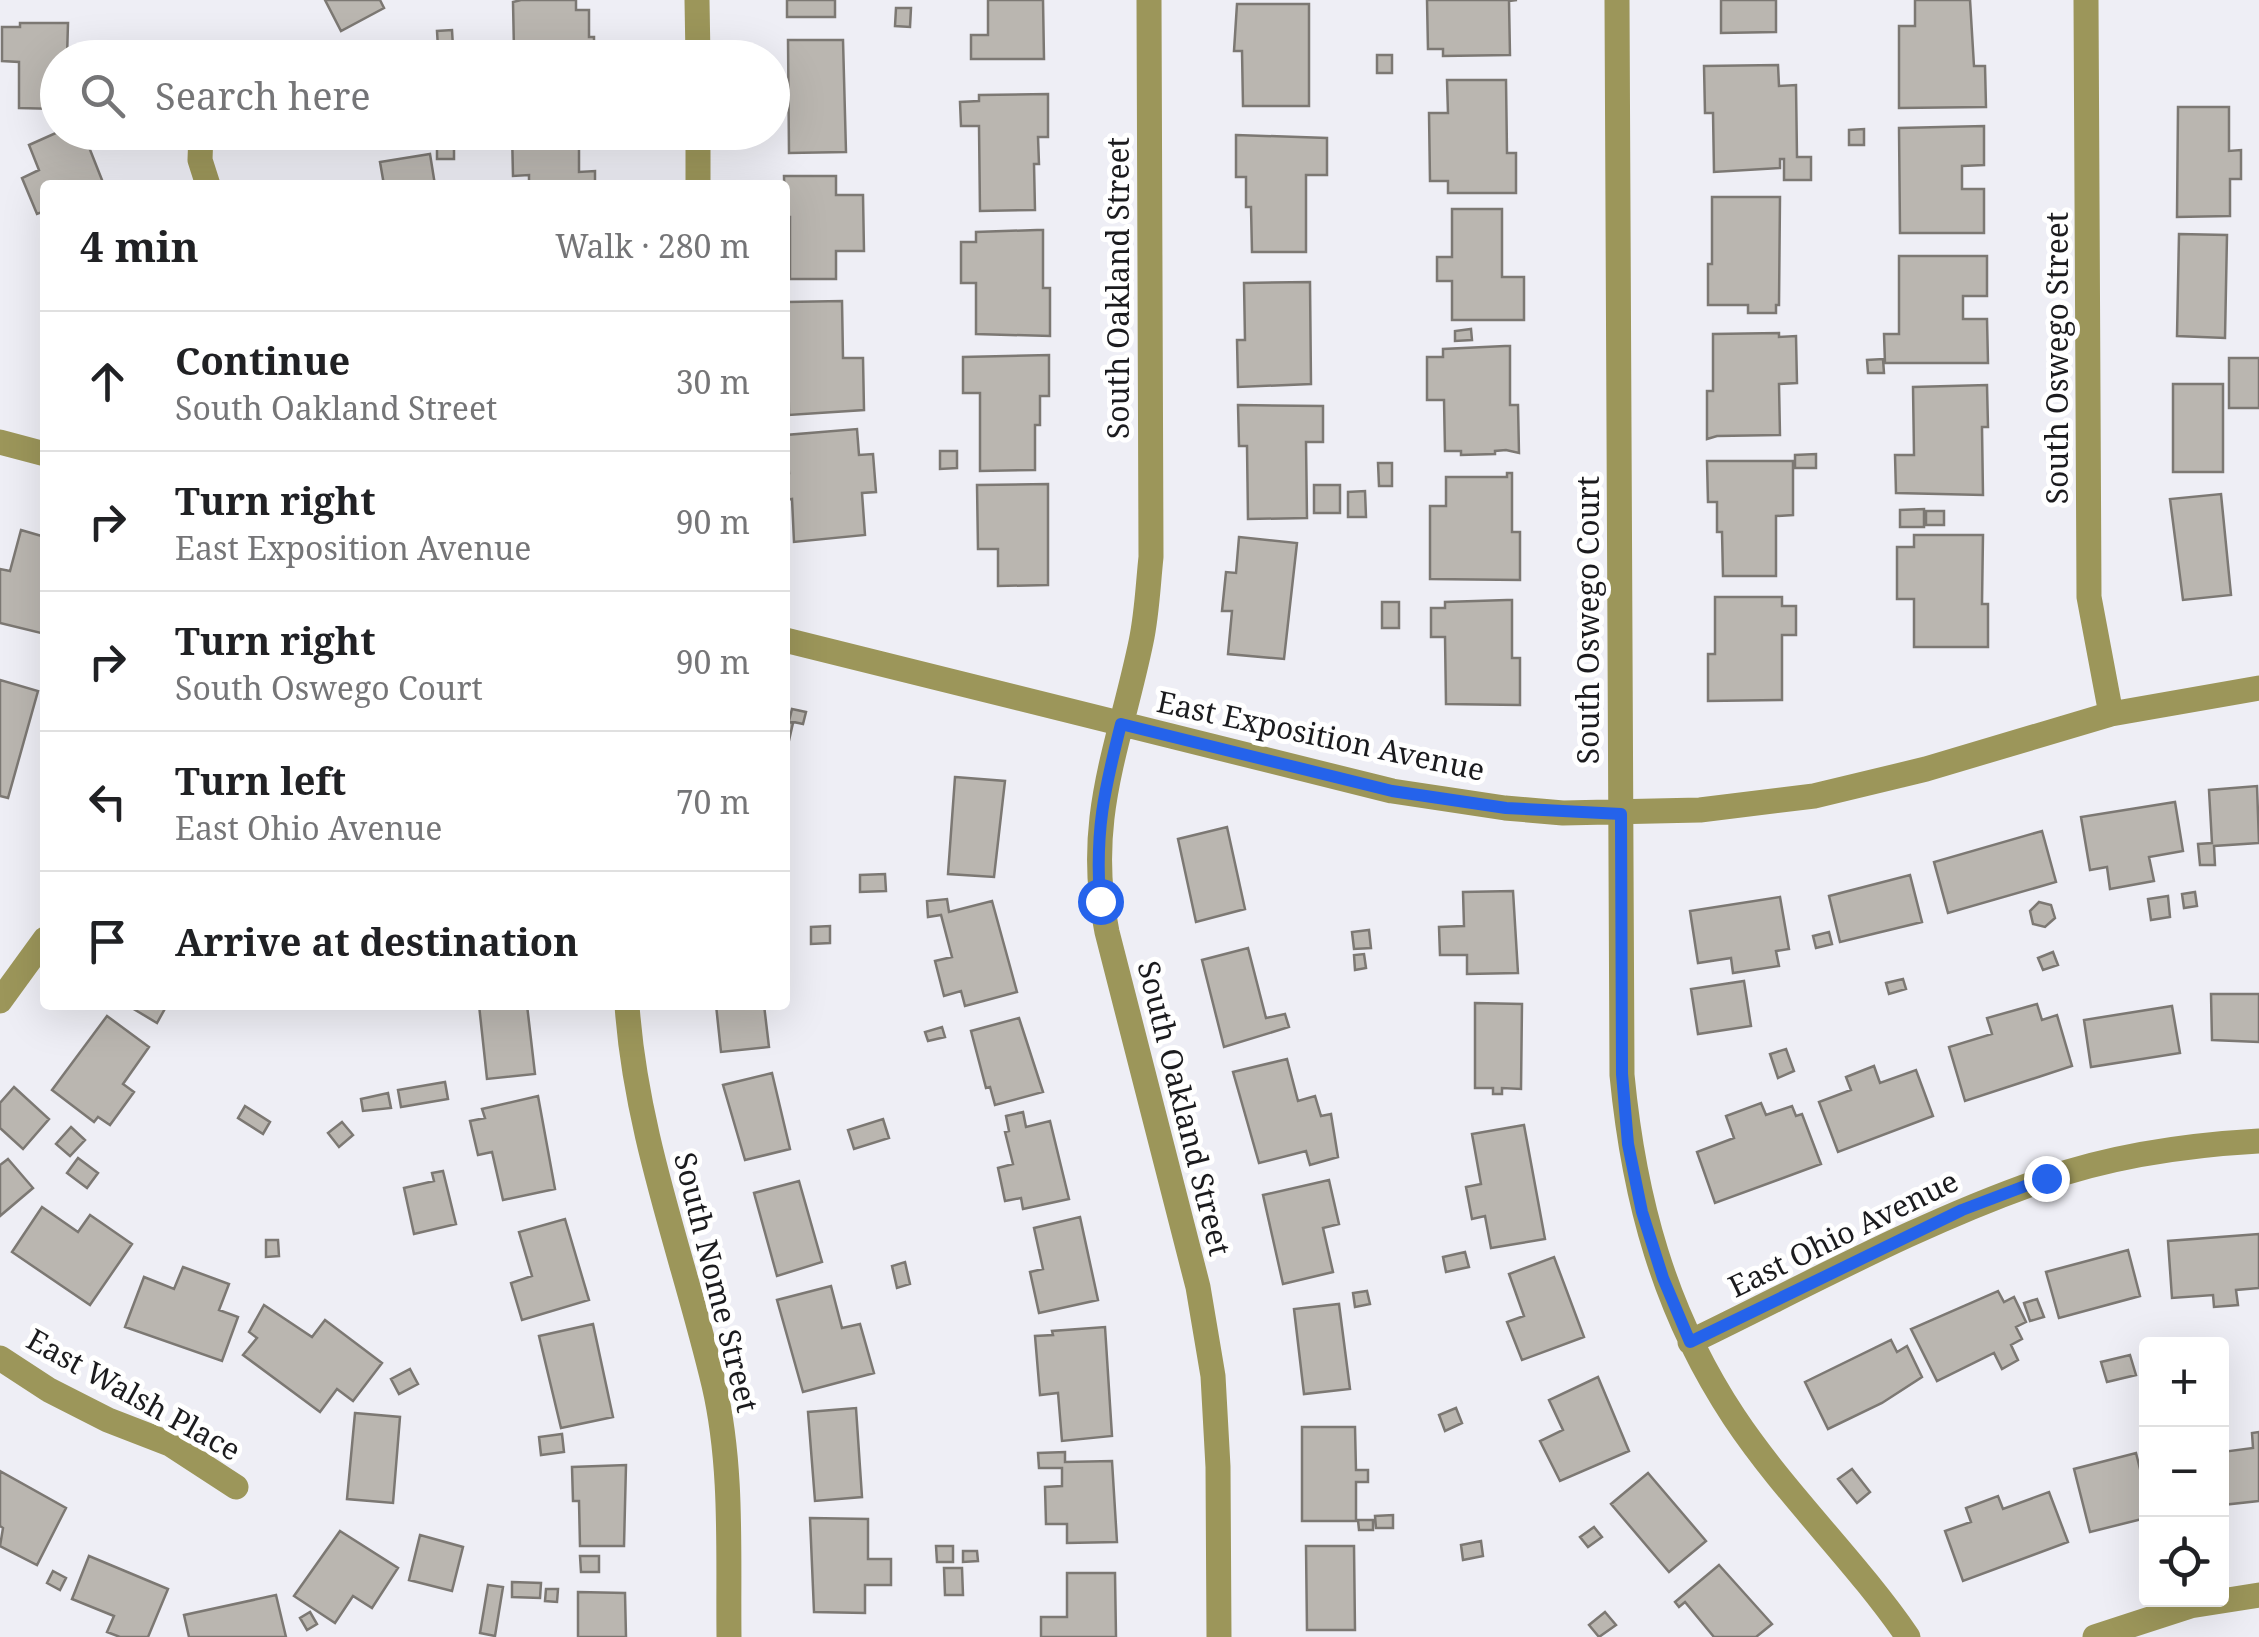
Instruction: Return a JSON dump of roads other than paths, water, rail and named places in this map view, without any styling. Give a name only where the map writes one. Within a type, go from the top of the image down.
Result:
[{"type":"street","points":[[698,0],[698,40]]},
{"type":"street","name":"South Oakland Street","points":[[1148,0],[1151,557],[1142,638],[1101,805],[1097,853],[1100,901],[1198,1287],[1213,1376],[1219,1637]]},
{"type":"street","name":"South Oswego Court","points":[[1617,0],[1622,1074],[1628,1144],[1642,1212],[1663,1278],[1690,1342],[1744,1430],[1908,1637]]},
{"type":"street","name":"South Oswego Street","points":[[2086,0],[2090,597],[2112,714]]},
{"type":"street","points":[[200,150],[206,180]]},
{"type":"street","points":[[698,150],[698,180]]},
{"type":"street","points":[[0,442],[40,453]]},
{"type":"street","name":"East Exposition Avenue","points":[[790,641],[1392,791],[1506,808],[1621,814],[1700,810],[1814,796],[1926,769],[2112,714],[2259,688]]},
{"type":"street","points":[[0,1001],[40,946]]},
{"type":"street","name":"South Nome Street","points":[[628,1010],[636,1086],[658,1183],[714,1387],[725,1450],[728,1637]]},
{"type":"street","name":"East Ohio Avenue","points":[[1690,1342],[1962,1210],[2046,1178],[2134,1156],[2259,1141]]},
{"type":"street","name":"East Walsh Place","points":[[0,1358],[79,1405],[170,1444],[236,1488]]},
{"type":"street","points":[[2095,1637],[2190,1606],[2259,1594]]}]
